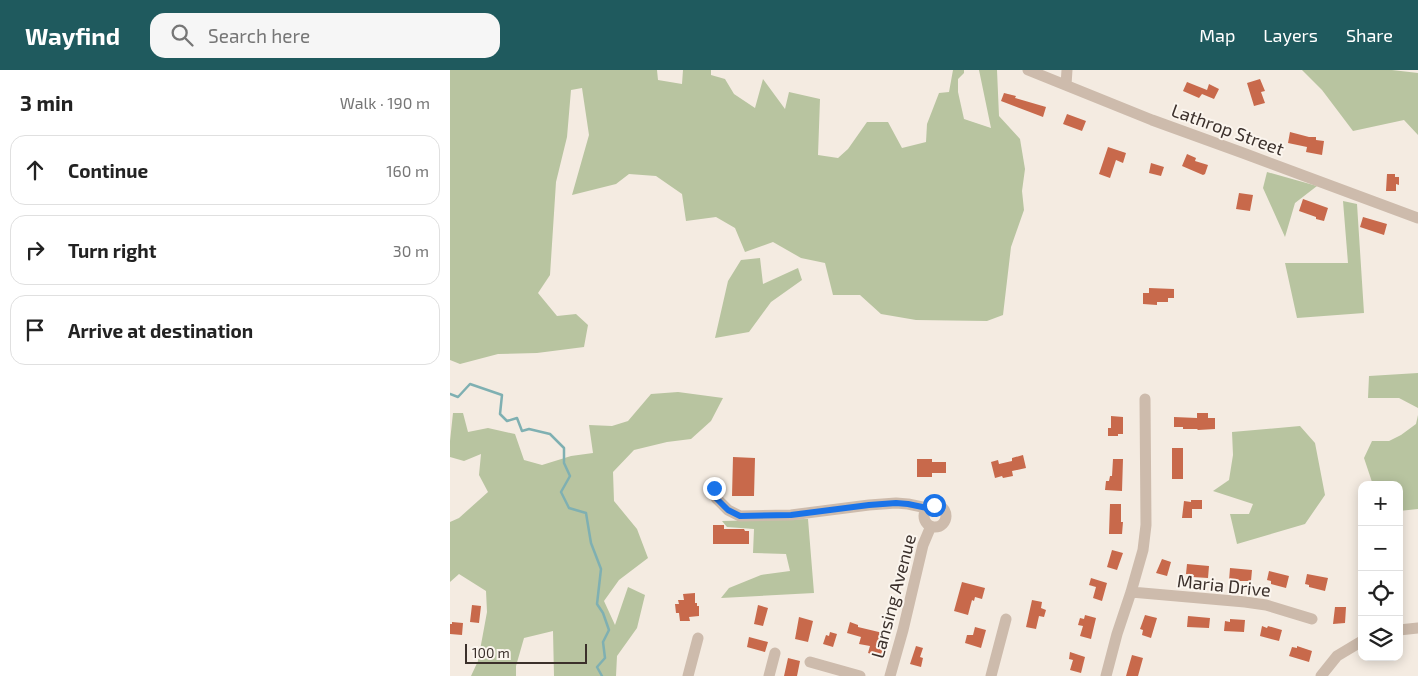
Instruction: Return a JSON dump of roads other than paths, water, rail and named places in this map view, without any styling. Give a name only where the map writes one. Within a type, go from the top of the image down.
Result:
[{"type":"street","name":"Lathrop Street","points":[[1028,70],[1152,120],[1418,218]]},
{"type":"street","points":[[1066,85],[1067,70]]},
{"type":"street","points":[[1106,676],[1143,550],[1146,525],[1145,399]]},
{"type":"street","points":[[714,488],[716,498],[728,510],[740,516],[791,515],[896,503],[927,508]]},
{"type":"street","name":"Lansing Avenue","points":[[937,505],[944,509],[946,516],[944,523],[938,526],[931,526],[926,522],[924,515],[927,508],[937,505]]},
{"type":"street","name":"Lansing Avenue","points":[[890,676],[923,545],[931,526]]},
{"type":"street","name":"Maria Drive","points":[[1131,592],[1266,605],[1312,619]]},
{"type":"street","points":[[991,676],[1006,618]]},
{"type":"street","points":[[1403,630],[1418,628]]},
{"type":"street","points":[[688,676],[698,638]]},
{"type":"street","points":[[1321,676],[1337,656],[1358,643]]},
{"type":"street","points":[[768,676],[775,653]]},
{"type":"street","points":[[810,662],[860,676]]},
{"type":"waterway","points":[[450,394],[458,397],[470,384],[502,395],[500,414],[507,421],[517,418],[522,431],[529,429],[550,434],[564,448],[564,463],[570,476],[561,492],[569,508],[586,513],[591,543],[601,569],[597,604],[603,613],[609,630],[603,642],[605,658],[597,667],[602,676]]}]
